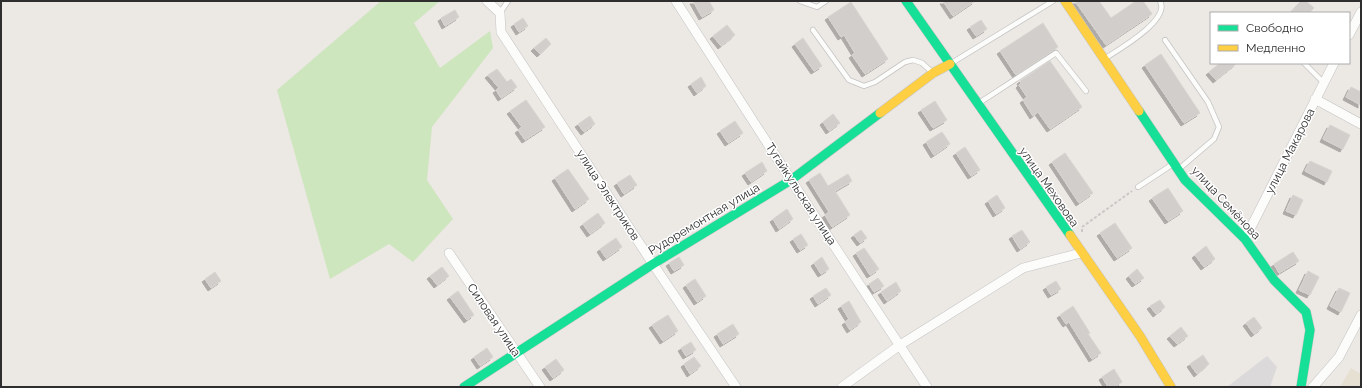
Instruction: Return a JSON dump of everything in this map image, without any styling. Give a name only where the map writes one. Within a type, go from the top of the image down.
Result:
[{"type":"street","points":[[487,1],[500,13]]},
{"type":"street","name":"Тугайкульская улица","points":[[676,1],[927,387]]},
{"type":"street","name":"улица Меховова","points":[[906,1],[1140,336],[1171,387]]},
{"type":"street","name":"улица Семёнова","points":[[1065,1],[1185,180],[1246,239],[1274,280],[1306,312],[1310,330],[1301,387]]},
{"type":"street","points":[[1350,33],[1361,12]]},
{"type":"street","name":"улица Электриков","points":[[500,13],[501,32],[653,264],[736,387]]},
{"type":"street","name":"Рудоремонтная улица","points":[[464,387],[653,264],[791,180],[933,73],[950,64]]},
{"type":"street","name":"улица Макарова","points":[[1246,239],[1334,64]]},
{"type":"street","points":[[1316,99],[1361,124]]},
{"type":"street","name":"Силовая улица","points":[[449,253],[540,387]]},
{"type":"street","points":[[842,387],[900,345],[1023,268],[1081,253]]},
{"type":"street","points":[[1313,387],[1339,357],[1361,315]]},
{"type":"lane","points":[[500,13],[508,1]]},
{"type":"lane","points":[[800,1],[817,7],[826,1]]},
{"type":"lane","points":[[950,64],[1053,1]]},
{"type":"lane","points":[[1104,59],[1154,24],[1161,14],[1162,3],[1160,1]]},
{"type":"lane","points":[[813,30],[849,80],[864,86],[875,82],[905,62],[913,60],[922,63],[933,73]]},
{"type":"lane","points":[[1138,187],[1177,166],[1214,139],[1219,127],[1208,102],[1165,40]]},
{"type":"lane","points":[[978,104],[1056,53],[1086,91]]},
{"type":"lane","points":[[1305,64],[1324,83]]},
{"type":"path","points":[[1082,234],[1082,227],[1138,187]]},
{"type":"shaded area","points":[[1267,356],[1277,367],[1270,387],[1227,387]]},
{"type":"shaded area","points":[[1351,368],[1361,374],[1361,387],[1340,387]]},
{"type":"green space","points":[[381,1],[440,1],[414,23],[440,68],[490,31],[493,48],[432,127],[427,180],[453,219],[413,262],[389,244],[330,279],[277,90]]},
{"type":"building","points":[[693,1],[709,1],[714,10],[702,17]]},
{"type":"building","points":[[943,1],[975,1],[953,16]]},
{"type":"building","points":[[1075,1],[1099,1],[1111,18],[1136,1],[1143,1],[1152,14],[1106,45]]},
{"type":"building","points":[[1301,1],[1306,1],[1314,8],[1310,12],[1291,12]]},
{"type":"building","points":[[851,2],[888,59],[865,74],[852,55],[855,53],[844,35],[841,37],[828,17]]},
{"type":"building","points":[[455,10],[459,17],[445,26],[441,18]]},
{"type":"building","points":[[523,18],[528,26],[519,32],[514,24]]},
{"type":"building","points":[[981,20],[987,29],[976,36],[970,27]]},
{"type":"building","points":[[1043,23],[1058,47],[1016,75],[1000,51]]},
{"type":"building","points":[[727,25],[735,35],[721,46],[713,36]]},
{"type":"building","points":[[546,38],[551,44],[540,54],[534,48]]},
{"type":"building","points":[[803,38],[822,66],[814,71],[795,44]]},
{"type":"building","points":[[1161,54],[1200,113],[1184,123],[1145,65]]},
{"type":"building","points":[[1050,61],[1082,107],[1050,129],[1038,112],[1033,116],[1023,100],[1027,97],[1019,85],[1021,83],[1020,81]]},
{"type":"building","points":[[1219,64],[1236,64],[1216,80],[1209,72]]},
{"type":"building","points":[[497,69],[507,82],[511,79],[517,87],[501,98],[496,90],[499,88],[488,75]]},
{"type":"building","points":[[701,77],[706,86],[697,93],[691,84]]},
{"type":"building","points":[[1351,87],[1361,92],[1361,105],[1346,97]]},
{"type":"building","points":[[526,100],[545,127],[525,140],[518,130],[522,127],[510,111]]},
{"type":"building","points":[[935,101],[947,120],[933,128],[921,110]]},
{"type":"building","points":[[833,114],[840,123],[829,131],[823,122]]},
{"type":"building","points":[[590,116],[595,124],[584,132],[578,124]]},
{"type":"building","points":[[735,121],[743,133],[728,143],[720,131]]},
{"type":"building","points":[[1330,125],[1350,135],[1343,149],[1323,139]]},
{"type":"building","points":[[942,132],[950,144],[934,155],[926,142]]},
{"type":"building","points":[[965,147],[980,170],[971,176],[956,153]]},
{"type":"building","points":[[1065,153],[1093,193],[1079,203],[1052,162]]},
{"type":"building","points":[[1310,161],[1332,171],[1327,182],[1305,171]]},
{"type":"building","points":[[762,162],[767,171],[751,182],[745,173]]},
{"type":"building","points":[[568,169],[589,199],[575,209],[555,178]]},
{"type":"building","points":[[820,173],[828,186],[848,174],[852,181],[835,191],[850,215],[832,227],[825,215],[829,212],[809,180]]},
{"type":"building","points":[[630,175],[637,185],[624,194],[617,183]]},
{"type":"building","points":[[1168,188],[1183,211],[1168,221],[1152,198]]},
{"type":"building","points":[[997,195],[1005,208],[996,214],[988,201]]},
{"type":"building","points":[[1293,195],[1303,200],[1296,215],[1286,211]]},
{"type":"building","points":[[787,209],[793,219],[779,229],[773,219]]},
{"type":"building","points":[[598,213],[605,223],[590,234],[583,224]]},
{"type":"building","points":[[1115,223],[1132,248],[1117,258],[1100,233]]},
{"type":"building","points":[[861,230],[867,238],[860,243],[854,235]]},
{"type":"building","points":[[1022,230],[1030,242],[1020,249],[1012,236]]},
{"type":"building","points":[[801,234],[808,245],[800,250],[793,239]]},
{"type":"building","points":[[616,238],[622,247],[606,258],[600,249]]},
{"type":"building","points":[[1206,246],[1215,259],[1204,267],[1195,255]]},
{"type":"building","points":[[864,248],[879,269],[870,275],[856,253]]},
{"type":"building","points":[[1293,252],[1299,261],[1279,273],[1274,264]]},
{"type":"building","points":[[679,257],[684,265],[674,271],[669,263]]},
{"type":"building","points":[[822,257],[829,269],[821,274],[814,263]]},
{"type":"building","points":[[442,267],[449,276],[437,285],[430,276]]},
{"type":"building","points":[[1137,269],[1144,278],[1135,284],[1129,276]]},
{"type":"building","points":[[1308,271],[1319,277],[1310,295],[1299,290]]},
{"type":"building","points":[[215,272],[221,281],[211,288],[205,279]]},
{"type":"building","points":[[878,278],[884,286],[874,292],[869,284]]},
{"type":"building","points":[[695,279],[706,296],[697,302],[686,285]]},
{"type":"building","points":[[1056,281],[1061,289],[1051,295],[1046,287]]},
{"type":"building","points":[[896,282],[901,291],[887,301],[881,292]]},
{"type":"building","points":[[826,288],[831,295],[818,304],[813,296]]},
{"type":"building","points":[[1339,288],[1350,293],[1341,312],[1330,306]]},
{"type":"building","points":[[458,291],[474,315],[467,320],[450,297]]},
{"type":"building","points":[[1160,300],[1165,307],[1156,314],[1150,306]]},
{"type":"building","points":[[849,301],[861,322],[850,330],[845,322],[849,319],[841,306]]},
{"type":"building","points":[[1073,306],[1090,333],[1088,334],[1101,353],[1092,359],[1069,322],[1066,324],[1060,315]]},
{"type":"building","points":[[668,315],[678,331],[663,341],[652,325]]},
{"type":"building","points":[[1254,317],[1262,328],[1254,334],[1246,323]]},
{"type":"building","points":[[733,324],[739,334],[723,344],[717,334]]},
{"type":"building","points":[[1181,327],[1188,336],[1177,344],[1170,336]]},
{"type":"building","points":[[691,342],[696,350],[686,356],[681,348]]},
{"type":"building","points":[[487,348],[493,357],[480,366],[474,357]]},
{"type":"building","points":[[1203,355],[1209,364],[1197,374],[1190,364]]},
{"type":"building","points":[[694,357],[701,366],[690,374],[684,364]]},
{"type":"building","points":[[556,359],[564,370],[553,378],[545,367]]},
{"type":"building","points":[[1114,369],[1122,382],[1115,387],[1108,387],[1102,377]]},
{"type":"traffic: fast","points":[[906,1],[1070,235]]},
{"type":"traffic: fast","points":[[1139,111],[1185,180],[1245,239],[1274,280],[1306,312],[1310,330],[1301,387]]},
{"type":"traffic: fast","points":[[464,387],[653,264],[791,180],[880,113]]},
{"type":"traffic: slow","points":[[1065,1],[1139,111]]},
{"type":"traffic: slow","points":[[880,113],[933,73],[950,64]]},
{"type":"traffic: slow","points":[[1070,235],[1140,336],[1171,387]]}]
